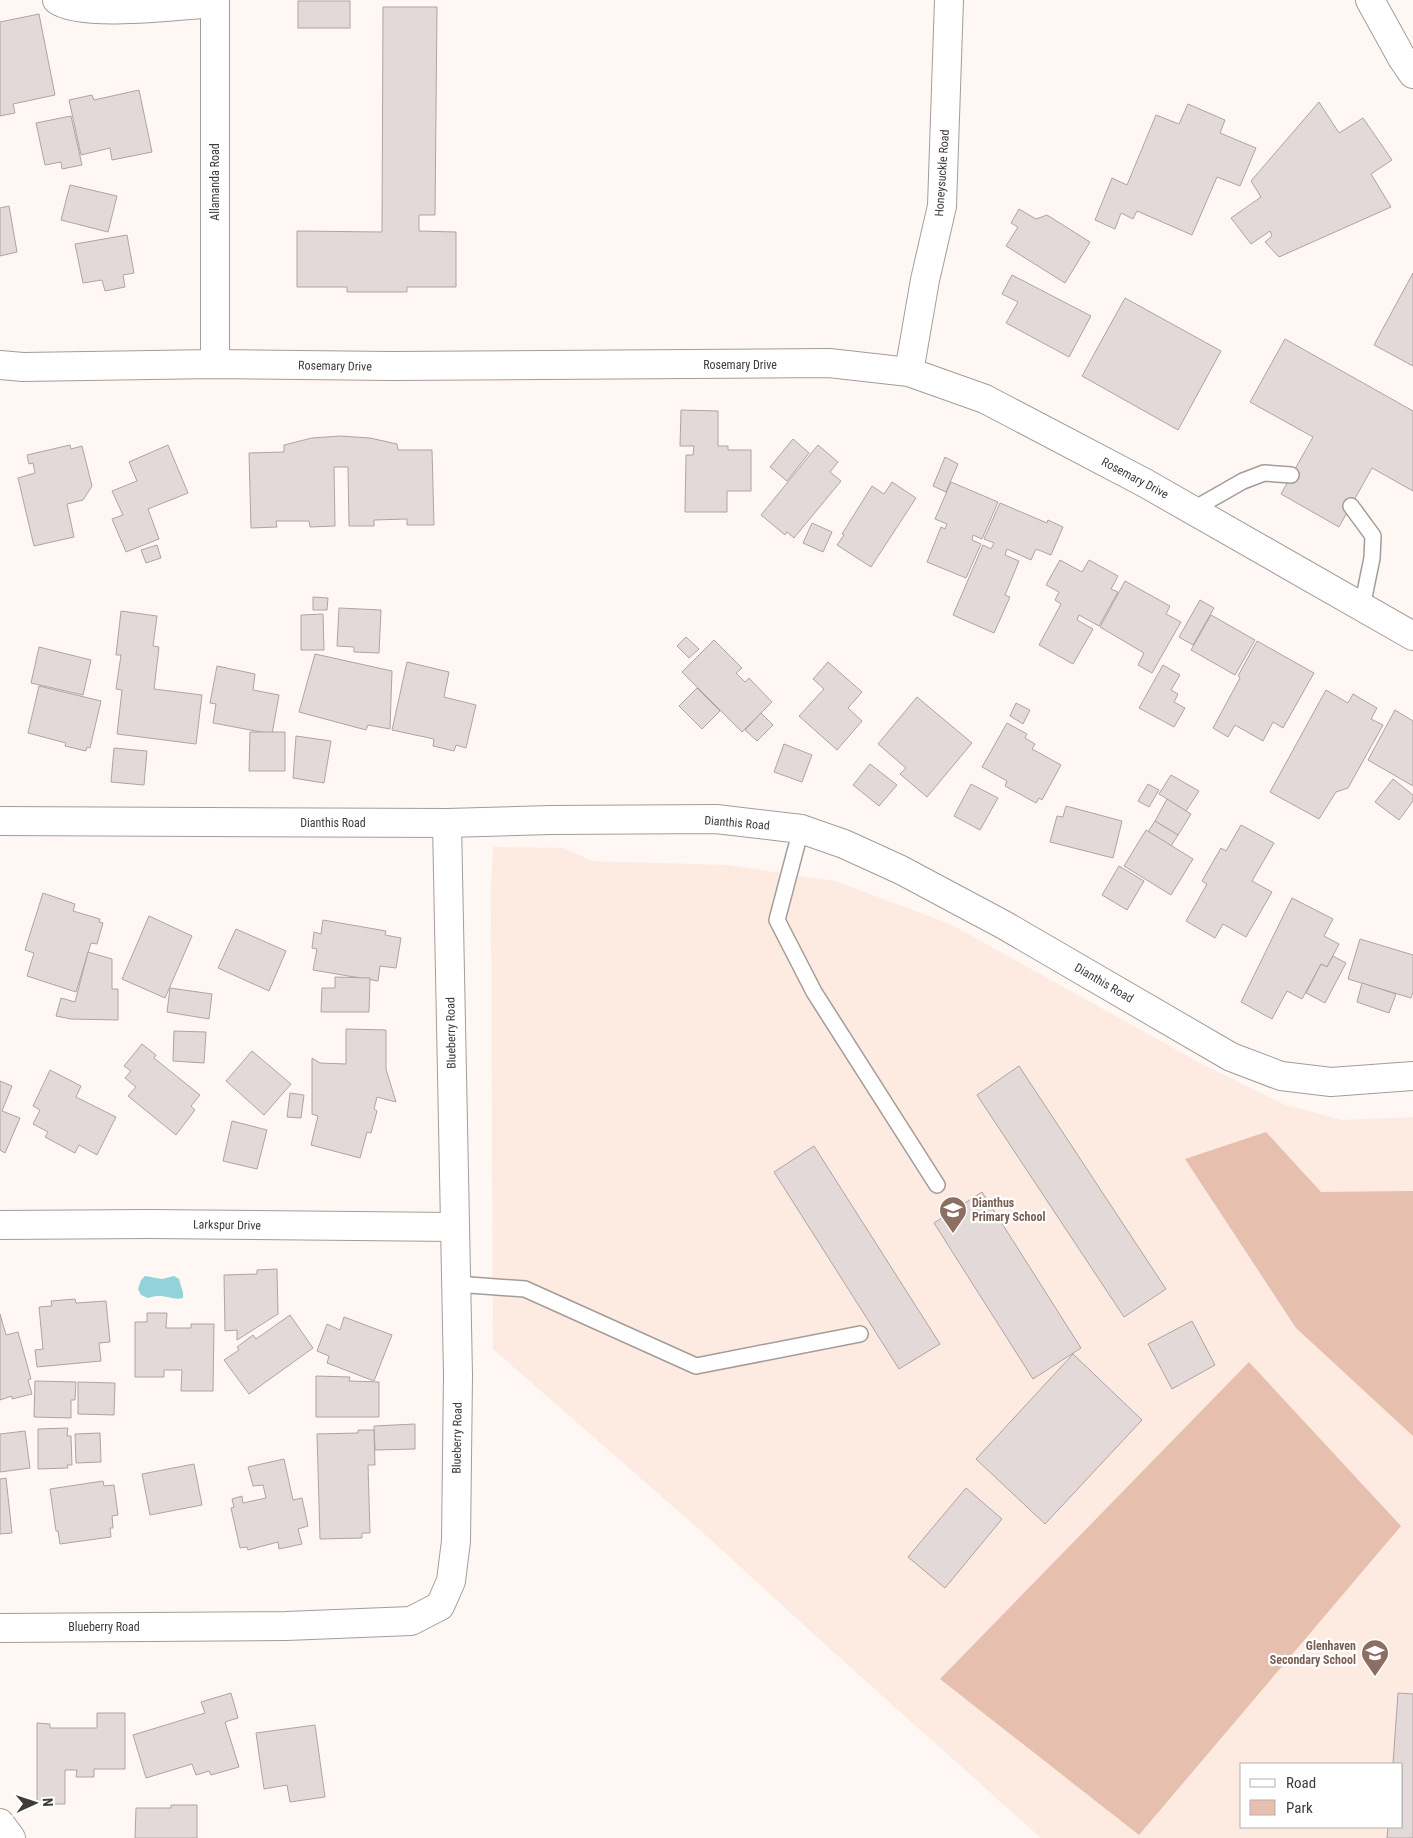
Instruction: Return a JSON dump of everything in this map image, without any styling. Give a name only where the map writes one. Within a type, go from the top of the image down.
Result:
[{"type":"street","points":[[57,0],[64,5],[105,10],[215,2]]},
{"type":"street","name":"Honeysuckle Road","points":[[909,372],[925,280],[942,206],[949,0]]},
{"type":"street","points":[[1370,0],[1413,74]]},
{"type":"street","name":"Allamanda Road","points":[[215,2],[215,364]]},
{"type":"street","name":"Rosemary Drive","points":[[0,365],[23,367],[215,364],[402,366],[830,364],[909,372],[985,399],[1145,483],[1413,636]]},
{"type":"street","name":"Dianthis Road","points":[[0,821],[446,824],[551,820],[716,819],[801,829],[844,844],[995,920],[1231,1057],[1281,1076],[1331,1082],[1413,1076]]},
{"type":"street","name":"Blueberry Road","points":[[0,1628],[286,1626],[411,1621],[440,1606],[451,1581],[456,1541],[458,1375],[446,824]]},
{"type":"street","name":"Larkspur Drive","points":[[0,1225],[149,1224],[455,1227]]},
{"type":"street","points":[[0,1823],[11,1838]]},
{"type":"lane","points":[[1192,510],[1243,481],[1264,473],[1291,475]]},
{"type":"lane","points":[[1351,506],[1373,536],[1372,558],[1362,607]]},
{"type":"lane","points":[[801,829],[777,920],[814,992],[937,1186]]},
{"type":"lane","points":[[456,1284],[524,1289],[696,1366],[860,1334]]},
{"type":"shaded area","name":"Dianthus Primary School","points":[[493,847],[563,848],[592,861],[726,865],[835,881],[950,924],[1202,1064],[1283,1104],[1342,1120],[1413,1117],[1413,1838],[1041,1838],[710,1539],[493,1349],[491,890]]},
{"type":"green space","points":[[1266,1132],[1321,1192],[1413,1191],[1413,1436],[1296,1328],[1185,1159]]},
{"type":"green space","points":[[1249,1362],[1401,1526],[1139,1835],[940,1679]]},
{"type":"water","points":[[145,1276],[162,1279],[174,1276],[179,1279],[183,1298],[154,1296],[148,1298],[141,1295],[138,1289],[141,1280]]},
{"type":"building","points":[[298,1],[350,1],[350,28],[298,28]]},
{"type":"building","points":[[383,7],[437,7],[435,215],[419,215],[419,231],[456,232],[456,287],[407,287],[407,292],[347,292],[347,287],[297,287],[297,231],[382,232]]},
{"type":"building","points":[[39,14],[55,95],[13,104],[15,113],[0,116],[0,22]]},
{"type":"building","points":[[139,90],[152,152],[112,160],[110,148],[81,155],[69,100],[92,95],[94,100]]},
{"type":"building","points":[[1319,102],[1339,133],[1363,118],[1392,160],[1371,174],[1391,207],[1279,257],[1265,242],[1272,236],[1270,231],[1251,244],[1231,218],[1261,197],[1251,181]]},
{"type":"building","points":[[1188,104],[1225,120],[1220,133],[1256,148],[1240,186],[1217,177],[1192,235],[1137,211],[1133,219],[1121,213],[1115,229],[1095,220],[1112,178],[1127,185],[1156,115],[1179,124]]},
{"type":"building","points":[[71,116],[82,165],[62,169],[61,162],[45,165],[36,123]]},
{"type":"building","points":[[70,185],[117,196],[108,232],[61,220]]},
{"type":"building","points":[[9,206],[17,252],[0,256],[0,208]]},
{"type":"building","points":[[1019,209],[1036,219],[1047,215],[1090,242],[1065,283],[1006,246],[1018,227],[1011,223]]},
{"type":"building","points":[[127,235],[134,273],[123,275],[125,287],[105,291],[102,280],[83,283],[75,244]]},
{"type":"building","points":[[1413,273],[1413,366],[1374,345]]},
{"type":"building","points":[[1012,275],[1091,316],[1069,357],[1006,323],[1018,302],[1002,294]]},
{"type":"building","points":[[1125,298],[1221,351],[1178,430],[1082,376]]},
{"type":"building","points":[[1285,339],[1413,411],[1413,491],[1372,468],[1339,527],[1281,494],[1313,437],[1250,402]]},
{"type":"building","points":[[681,410],[718,411],[718,446],[728,446],[728,450],[751,450],[751,491],[727,491],[727,512],[685,512],[686,455],[693,455],[694,446],[680,446]]},
{"type":"building","points":[[340,436],[370,438],[397,444],[398,450],[432,450],[434,525],[407,525],[407,519],[374,520],[374,526],[349,526],[348,467],[334,467],[335,526],[310,527],[309,521],[276,521],[277,527],[251,528],[249,453],[284,452],[284,445],[312,438]]},
{"type":"building","points":[[793,439],[809,453],[787,481],[770,467]]},
{"type":"building","points":[[70,445],[71,449],[82,446],[92,486],[83,500],[67,504],[74,537],[34,546],[18,478],[35,473],[33,463],[29,464],[27,455]]},
{"type":"building","points":[[168,445],[188,493],[148,509],[159,539],[126,552],[112,519],[123,515],[112,491],[137,481],[129,462]]},
{"type":"building","points":[[818,445],[838,462],[830,472],[841,481],[794,538],[787,532],[785,535],[761,515]]},
{"type":"building","points":[[945,457],[958,464],[946,492],[933,486]]},
{"type":"building","points":[[892,482],[916,498],[871,567],[837,545],[872,486],[884,494]]},
{"type":"building","points":[[951,482],[998,502],[982,539],[973,535],[972,540],[981,544],[966,578],[927,562],[941,527],[945,529],[947,524],[935,519]]},
{"type":"building","points":[[1000,503],[1047,523],[1048,520],[1063,527],[1051,555],[1036,549],[1031,560],[1007,549],[1005,555],[1019,561],[1005,595],[1010,597],[994,633],[953,615],[983,545],[991,549],[994,543],[984,539]]},
{"type":"building","points":[[812,523],[832,532],[823,552],[803,543]]},
{"type":"building","points":[[157,545],[161,558],[146,563],[141,550]]},
{"type":"building","points":[[1060,560],[1082,572],[1089,560],[1118,576],[1111,589],[1118,592],[1099,626],[1079,615],[1077,620],[1093,629],[1073,664],[1039,645],[1061,604],[1055,600],[1059,592],[1046,585]]},
{"type":"building","points":[[1125,581],[1170,606],[1166,614],[1181,622],[1152,673],[1138,665],[1144,653],[1100,627]]},
{"type":"building","points":[[313,597],[328,598],[327,610],[313,610]]},
{"type":"building","points":[[1200,600],[1214,608],[1193,645],[1179,637]]},
{"type":"building","points":[[339,608],[381,610],[379,653],[354,652],[354,647],[337,646]]},
{"type":"building","points":[[121,611],[157,616],[153,646],[159,647],[154,689],[202,695],[196,744],[117,734],[122,690],[116,689],[121,655],[116,655]]},
{"type":"building","points":[[323,614],[324,650],[301,650],[301,615]]},
{"type":"building","points":[[1211,615],[1255,640],[1235,675],[1191,650]]},
{"type":"building","points":[[686,637],[699,649],[689,658],[677,646]]},
{"type":"building","points":[[714,640],[742,668],[736,673],[745,682],[749,678],[772,702],[742,732],[682,672]]},
{"type":"building","points":[[1257,641],[1314,673],[1283,728],[1273,722],[1263,741],[1235,725],[1228,737],[1213,728],[1240,678],[1238,676]]},
{"type":"building","points":[[39,647],[91,660],[83,695],[31,683]]},
{"type":"building","points":[[315,654],[392,671],[390,729],[368,725],[366,730],[299,712]]},
{"type":"building","points":[[407,662],[449,672],[444,697],[476,705],[466,748],[456,745],[454,751],[433,746],[434,739],[392,730]]},
{"type":"building","points":[[828,662],[862,692],[848,708],[862,721],[837,750],[799,716],[824,689],[813,679]]},
{"type":"building","points":[[1163,665],[1180,675],[1171,690],[1178,694],[1174,702],[1185,708],[1174,727],[1139,708]]},
{"type":"building","points":[[217,666],[255,674],[253,690],[279,695],[272,734],[213,723],[216,704],[210,703]]},
{"type":"building","points":[[39,686],[101,701],[90,748],[87,747],[86,751],[65,746],[66,743],[28,733]]},
{"type":"building","points":[[697,688],[720,711],[702,729],[679,706]]},
{"type":"building","points":[[1326,690],[1348,703],[1353,694],[1377,708],[1371,719],[1383,725],[1348,788],[1336,792],[1319,819],[1270,792]]},
{"type":"building","points":[[917,697],[972,743],[927,797],[900,774],[906,768],[878,744]]},
{"type":"building","points":[[1016,703],[1030,710],[1023,724],[1010,716]]},
{"type":"building","points":[[1395,710],[1413,721],[1413,786],[1368,760]]},
{"type":"building","points":[[761,713],[773,725],[757,741],[745,730]]},
{"type":"building","points":[[1007,723],[1027,734],[1025,738],[1035,744],[1032,749],[1061,765],[1042,800],[1039,798],[1036,803],[1005,786],[1007,781],[982,767]]},
{"type":"building","points":[[250,732],[285,732],[285,771],[249,771]]},
{"type":"building","points":[[296,736],[331,741],[324,783],[293,778]]},
{"type":"building","points":[[784,744],[812,755],[802,782],[774,772]]},
{"type":"building","points":[[114,748],[147,751],[144,785],[111,782]]},
{"type":"building","points":[[870,764],[897,785],[879,806],[853,785]]},
{"type":"building","points":[[1171,775],[1199,791],[1186,811],[1159,794]]},
{"type":"building","points":[[1393,779],[1413,795],[1413,801],[1399,820],[1375,802]]},
{"type":"building","points":[[971,784],[998,798],[980,830],[954,816]]},
{"type":"building","points":[[1148,784],[1159,790],[1149,807],[1138,801]]},
{"type":"building","points":[[1167,799],[1191,814],[1178,835],[1155,821]]},
{"type":"building","points":[[1066,806],[1122,821],[1113,858],[1050,842],[1057,816],[1063,817]]},
{"type":"building","points":[[1155,821],[1178,835],[1171,846],[1148,832]]},
{"type":"building","points":[[1241,825],[1274,843],[1252,881],[1272,892],[1246,937],[1223,924],[1215,938],[1186,921],[1207,884],[1202,881],[1221,848],[1226,851]]},
{"type":"building","points":[[1146,830],[1193,859],[1171,895],[1124,866]]},
{"type":"building","points":[[1119,866],[1144,881],[1127,910],[1102,895]]},
{"type":"building","points":[[43,893],[75,904],[73,911],[100,919],[99,922],[103,923],[97,944],[91,943],[76,992],[27,976],[34,953],[25,950]]},
{"type":"building","points":[[1292,898],[1333,919],[1324,936],[1339,944],[1327,967],[1321,964],[1302,999],[1287,991],[1272,1019],[1241,1002]]},
{"type":"building","points":[[149,916],[192,936],[165,998],[122,979]]},
{"type":"building","points":[[323,920],[386,931],[385,935],[401,938],[396,968],[380,966],[378,981],[313,970],[317,949],[312,948],[314,932],[321,934]]},
{"type":"building","points":[[236,929],[286,951],[269,991],[218,968]]},
{"type":"building","points":[[1360,939],[1413,955],[1413,992],[1411,998],[1348,979]]},
{"type":"building","points":[[88,952],[112,959],[112,989],[118,989],[118,1020],[71,1019],[56,1016],[61,998],[75,1002]]},
{"type":"building","points":[[1333,956],[1346,963],[1325,1003],[1306,993],[1321,964],[1327,967]]},
{"type":"building","points":[[335,977],[370,978],[369,1012],[321,1012],[322,988],[335,988]]},
{"type":"building","points":[[1362,983],[1396,994],[1389,1013],[1357,1002]]},
{"type":"building","points":[[170,988],[212,994],[209,1019],[167,1012]]},
{"type":"building","points":[[346,1029],[386,1030],[386,1069],[396,1102],[377,1097],[374,1109],[377,1111],[371,1133],[367,1132],[360,1158],[311,1145],[318,1116],[312,1114],[312,1058],[320,1063],[346,1064]]},
{"type":"building","points":[[174,1031],[206,1032],[204,1063],[173,1061]]},
{"type":"building","points":[[142,1044],[156,1055],[154,1058],[200,1095],[191,1106],[195,1110],[176,1135],[128,1096],[136,1087],[125,1078],[131,1071],[124,1066]]},
{"type":"building","points":[[252,1051],[291,1084],[264,1115],[226,1081]]},
{"type":"building","points":[[1019,1066],[1166,1289],[1124,1317],[977,1095]]},
{"type":"building","points":[[50,1070],[81,1086],[76,1097],[116,1117],[97,1155],[79,1145],[75,1153],[45,1137],[48,1132],[33,1124],[40,1110],[33,1106]]},
{"type":"building","points":[[0,1081],[12,1086],[2,1111],[20,1118],[5,1153],[0,1150]]},
{"type":"building","points":[[290,1093],[304,1095],[301,1118],[287,1117]]},
{"type":"building","points":[[232,1121],[267,1130],[257,1169],[223,1161]]},
{"type":"building","points":[[814,1146],[940,1344],[899,1369],[774,1172]]},
{"type":"building","points":[[982,1192],[1081,1348],[1033,1379],[934,1223]]},
{"type":"building","points":[[277,1269],[278,1314],[237,1340],[237,1330],[225,1331],[224,1275],[257,1274],[257,1270]]},
{"type":"building","points":[[75,1299],[76,1303],[106,1301],[110,1342],[99,1343],[101,1361],[37,1367],[35,1350],[43,1349],[39,1307],[52,1306],[51,1301]]},
{"type":"building","points":[[147,1313],[167,1313],[166,1328],[191,1328],[191,1324],[214,1324],[213,1391],[181,1391],[182,1370],[164,1370],[164,1377],[135,1377],[135,1322],[147,1322]]},
{"type":"building","points":[[0,1314],[6,1335],[18,1332],[31,1379],[28,1380],[32,1394],[12,1399],[12,1396],[0,1400]]},
{"type":"building","points":[[290,1315],[313,1348],[249,1394],[224,1360],[239,1350],[237,1347],[253,1335],[256,1339]]},
{"type":"building","points":[[344,1317],[392,1335],[374,1381],[327,1363],[329,1356],[317,1351],[327,1324],[340,1330]]},
{"type":"building","points":[[1192,1321],[1215,1365],[1172,1389],[1148,1344]]},
{"type":"building","points":[[1073,1354],[1142,1420],[1045,1524],[976,1459]]},
{"type":"building","points":[[316,1376],[350,1377],[349,1381],[379,1382],[379,1417],[316,1417]]},
{"type":"building","points":[[35,1381],[76,1382],[75,1400],[71,1400],[71,1418],[34,1417]]},
{"type":"building","points":[[78,1382],[115,1383],[114,1415],[78,1414]]},
{"type":"building","points":[[415,1424],[415,1449],[375,1450],[374,1426]]},
{"type":"building","points":[[68,1428],[67,1436],[71,1436],[72,1465],[67,1465],[68,1468],[38,1469],[38,1429]]},
{"type":"building","points":[[358,1430],[374,1430],[375,1465],[368,1465],[370,1533],[362,1533],[362,1538],[320,1539],[317,1434],[358,1433]]},
{"type":"building","points":[[25,1431],[30,1468],[0,1472],[0,1434]]},
{"type":"building","points":[[100,1433],[101,1462],[76,1463],[75,1434]]},
{"type":"building","points":[[284,1459],[293,1500],[302,1498],[308,1526],[298,1529],[302,1544],[279,1549],[278,1542],[248,1550],[247,1547],[240,1548],[231,1508],[234,1507],[232,1499],[242,1496],[243,1503],[266,1498],[263,1485],[253,1486],[248,1467]]},
{"type":"building","points":[[194,1464],[202,1505],[150,1515],[142,1474]]},
{"type":"building","points":[[6,1478],[12,1533],[0,1534],[0,1479]]},
{"type":"building","points":[[103,1481],[104,1486],[114,1485],[118,1515],[112,1516],[113,1528],[110,1528],[111,1537],[60,1544],[58,1531],[56,1531],[50,1489]]},
{"type":"building","points":[[966,1488],[1002,1519],[945,1588],[908,1557]]},
{"type":"building","points":[[231,1693],[238,1718],[225,1722],[239,1767],[211,1775],[209,1771],[196,1775],[192,1764],[146,1778],[133,1735],[205,1713],[201,1702]]},
{"type":"building","points":[[1398,1693],[1413,1694],[1413,1838],[1387,1838],[1388,1828],[1403,1828],[1403,1763],[1393,1763]]},
{"type":"building","points":[[97,1713],[125,1713],[125,1769],[94,1769],[94,1777],[76,1777],[77,1770],[65,1770],[65,1804],[37,1804],[37,1723],[50,1724],[50,1728],[97,1728]]},
{"type":"building","points":[[315,1725],[325,1797],[290,1802],[287,1785],[264,1789],[256,1733]]},
{"type":"building","points":[[171,1805],[197,1805],[197,1838],[135,1838],[136,1808],[171,1808]]},
{"type":"place","name":"Dianthus Primary School","points":[[953,1234]]},
{"type":"place","name":"Glenhaven Secondary School","points":[[1375,1677]]}]
